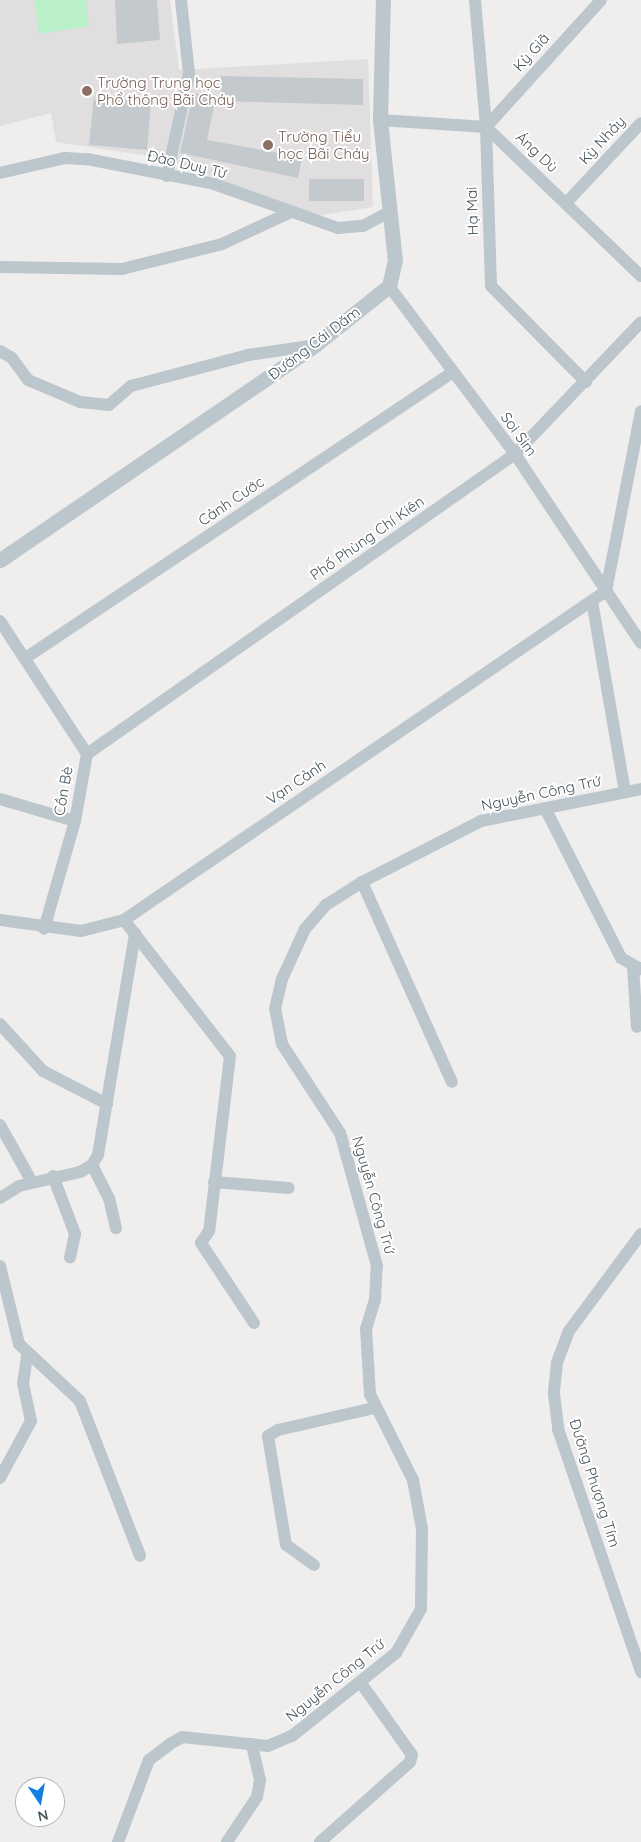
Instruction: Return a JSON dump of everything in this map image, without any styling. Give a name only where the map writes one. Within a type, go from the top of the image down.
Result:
[{"type":"street","points":[[167,176],[189,73],[181,0]]},
{"type":"street","points":[[383,0],[380,120],[395,261],[389,286]]},
{"type":"street","name":"Hạ Mai","points":[[475,0],[486,127],[491,286],[586,382]]},
{"type":"street","name":"Kỳ Giã","points":[[486,127],[600,0]]},
{"type":"street","points":[[380,120],[486,127]]},
{"type":"street","name":"Kỳ Nhảy","points":[[567,202],[641,123]]},
{"type":"street","name":"Áng Dù","points":[[486,127],[567,202],[641,276]]},
{"type":"street","name":"Đào Duy Từ","points":[[0,173],[65,158],[211,183],[338,228],[363,226],[389,212]]},
{"type":"street","points":[[0,267],[122,269],[222,244],[291,212]]},
{"type":"street","name":"Đường Cái Dăm","points":[[0,560],[315,345],[389,286]]},
{"type":"street","name":"Soi Sim","points":[[389,286],[515,454],[641,643]]},
{"type":"street","name":"Phố Phùng Chí Kiên","points":[[87,754],[515,454],[586,382],[641,322]]},
{"type":"street","points":[[0,352],[12,358],[28,380],[80,402],[109,405],[131,386],[179,372],[315,345]]},
{"type":"street","name":"Cảnh Cước","points":[[27,657],[453,372]]},
{"type":"street","points":[[625,792],[592,601],[606,592],[641,410]]},
{"type":"street","name":"Vạn Cảnh","points":[[0,920],[44,929],[102,929],[124,920],[592,601]]},
{"type":"street","name":"Cồn Bè","points":[[0,620],[27,657],[87,754],[75,821],[44,929]]},
{"type":"street","name":"Nguyễn Công Trứ","points":[[118,1842],[149,1760],[182,1737],[268,1746],[292,1736],[361,1683],[396,1653],[410,1633],[421,1609],[425,1577],[412,1480],[374,1408],[366,1329],[375,1300],[377,1266],[340,1133],[282,1044],[275,1010],[282,979],[305,929],[326,905],[362,882],[481,821],[641,789]]},
{"type":"street","points":[[0,798],[75,821]]},
{"type":"street","points":[[545,808],[603,926],[621,958],[637,968],[637,1028]]},
{"type":"street","points":[[362,882],[452,1082]]},
{"type":"street","points":[[124,920],[230,1056],[209,1231],[202,1245],[254,1322]]},
{"type":"street","points":[[116,1228],[109,1198],[92,1165],[108,1104],[135,933]]},
{"type":"street","points":[[0,1024],[43,1072],[108,1104]]},
{"type":"street","points":[[0,1125],[32,1182]]},
{"type":"street","points":[[0,1198],[32,1182],[92,1165]]},
{"type":"street","points":[[53,1176],[75,1234],[70,1257]]},
{"type":"street","points":[[214,1182],[288,1188]]},
{"type":"street","name":"Đường Phượng Tím","points":[[641,1234],[569,1331],[557,1363],[554,1394],[558,1429],[641,1672]]},
{"type":"street","points":[[0,1266],[19,1344],[27,1356],[69,1387],[80,1401],[140,1556]]},
{"type":"street","points":[[0,1478],[31,1421],[23,1384],[27,1356]]},
{"type":"street","points":[[314,1565],[286,1545],[268,1436],[278,1430],[374,1408]]},
{"type":"street","points":[[320,1842],[410,1762],[412,1755],[361,1683]]},
{"type":"street","points":[[227,1842],[257,1797],[260,1780],[252,1744]]},
{"type":"shaded area","points":[[0,0],[170,0],[179,70],[368,59],[373,207],[317,216],[163,158],[56,142],[51,113],[0,126]]},
{"type":"green space","points":[[34,0],[86,0],[89,26],[39,34]]},
{"type":"building","points":[[115,0],[157,0],[160,40],[117,44]]},
{"type":"building","points":[[221,76],[363,79],[363,105],[221,101]]},
{"type":"building","points":[[193,93],[216,97],[207,140],[302,157],[298,178],[180,153]]},
{"type":"building","points":[[94,97],[151,102],[147,150],[89,145]]},
{"type":"building","points":[[309,179],[364,179],[364,201],[309,201]]},
{"type":"place","name":"Trường Trung học Phổ thông Bãi Cháy","points":[[87,91]]},
{"type":"place","name":"Trường Tiểu học Bãi Cháy","points":[[268,145]]}]
